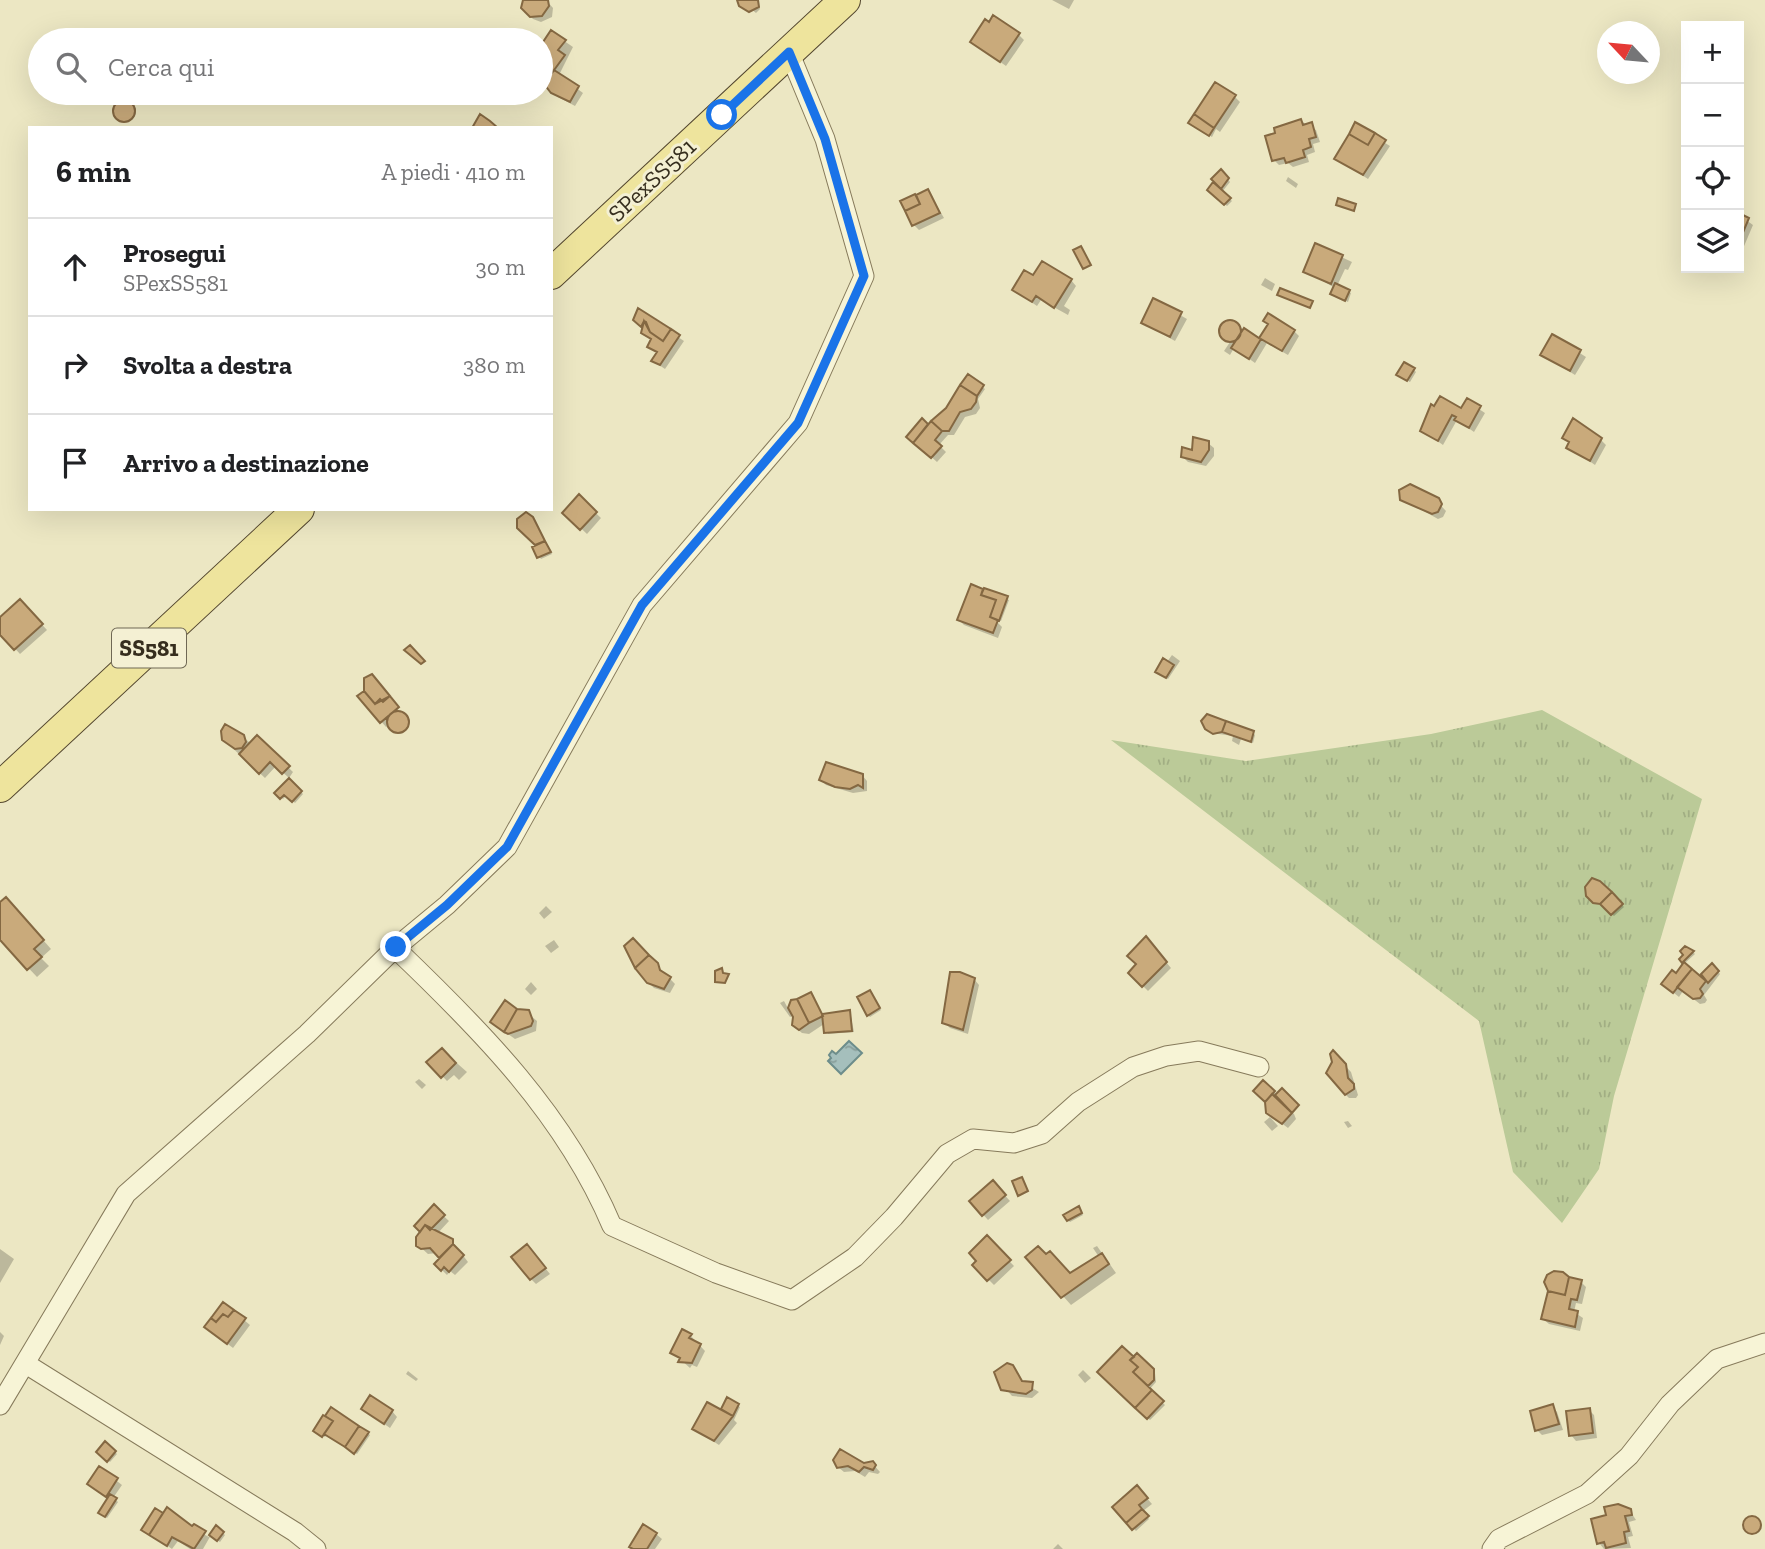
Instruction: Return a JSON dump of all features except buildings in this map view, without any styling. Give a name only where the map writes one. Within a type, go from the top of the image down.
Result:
[{"type":"main road","name":"SPexSS581","points":[[553,272],[845,0]]},
{"type":"main road","name":"SS581","points":[[0,787],[297,511]]},
{"type":"street","points":[[0,1405],[126,1194],[307,1034],[396,947],[447,905],[507,847],[642,605],[798,423],[864,276],[825,139],[789,52]]},
{"type":"street","points":[[396,947],[499,1050],[568,1142],[594,1185],[612,1226],[716,1273],[792,1300],[855,1257],[894,1217],[947,1154],[973,1139],[1014,1143],[1042,1135],[1078,1102],[1133,1067],[1166,1056],[1199,1051],[1259,1067]]},
{"type":"street","points":[[1492,1549],[1499,1539],[1587,1494],[1629,1456],[1670,1405],[1717,1359],[1765,1343]]},
{"type":"street","points":[[26,1364],[295,1532],[316,1549]]},
{"type":"green space","points":[[1542,710],[1702,799],[1614,1096],[1599,1169],[1562,1223],[1513,1172],[1479,1021],[1111,740],[1246,761],[1431,734]]},
{"type":"water","points":[[849,1041],[862,1053],[841,1074],[828,1061],[831,1058],[829,1055],[832,1051],[836,1054]]},
{"type":"route","points":[[396,947],[447,905],[507,847],[642,605],[798,423],[864,276],[825,139],[789,52],[722,115]]}]
